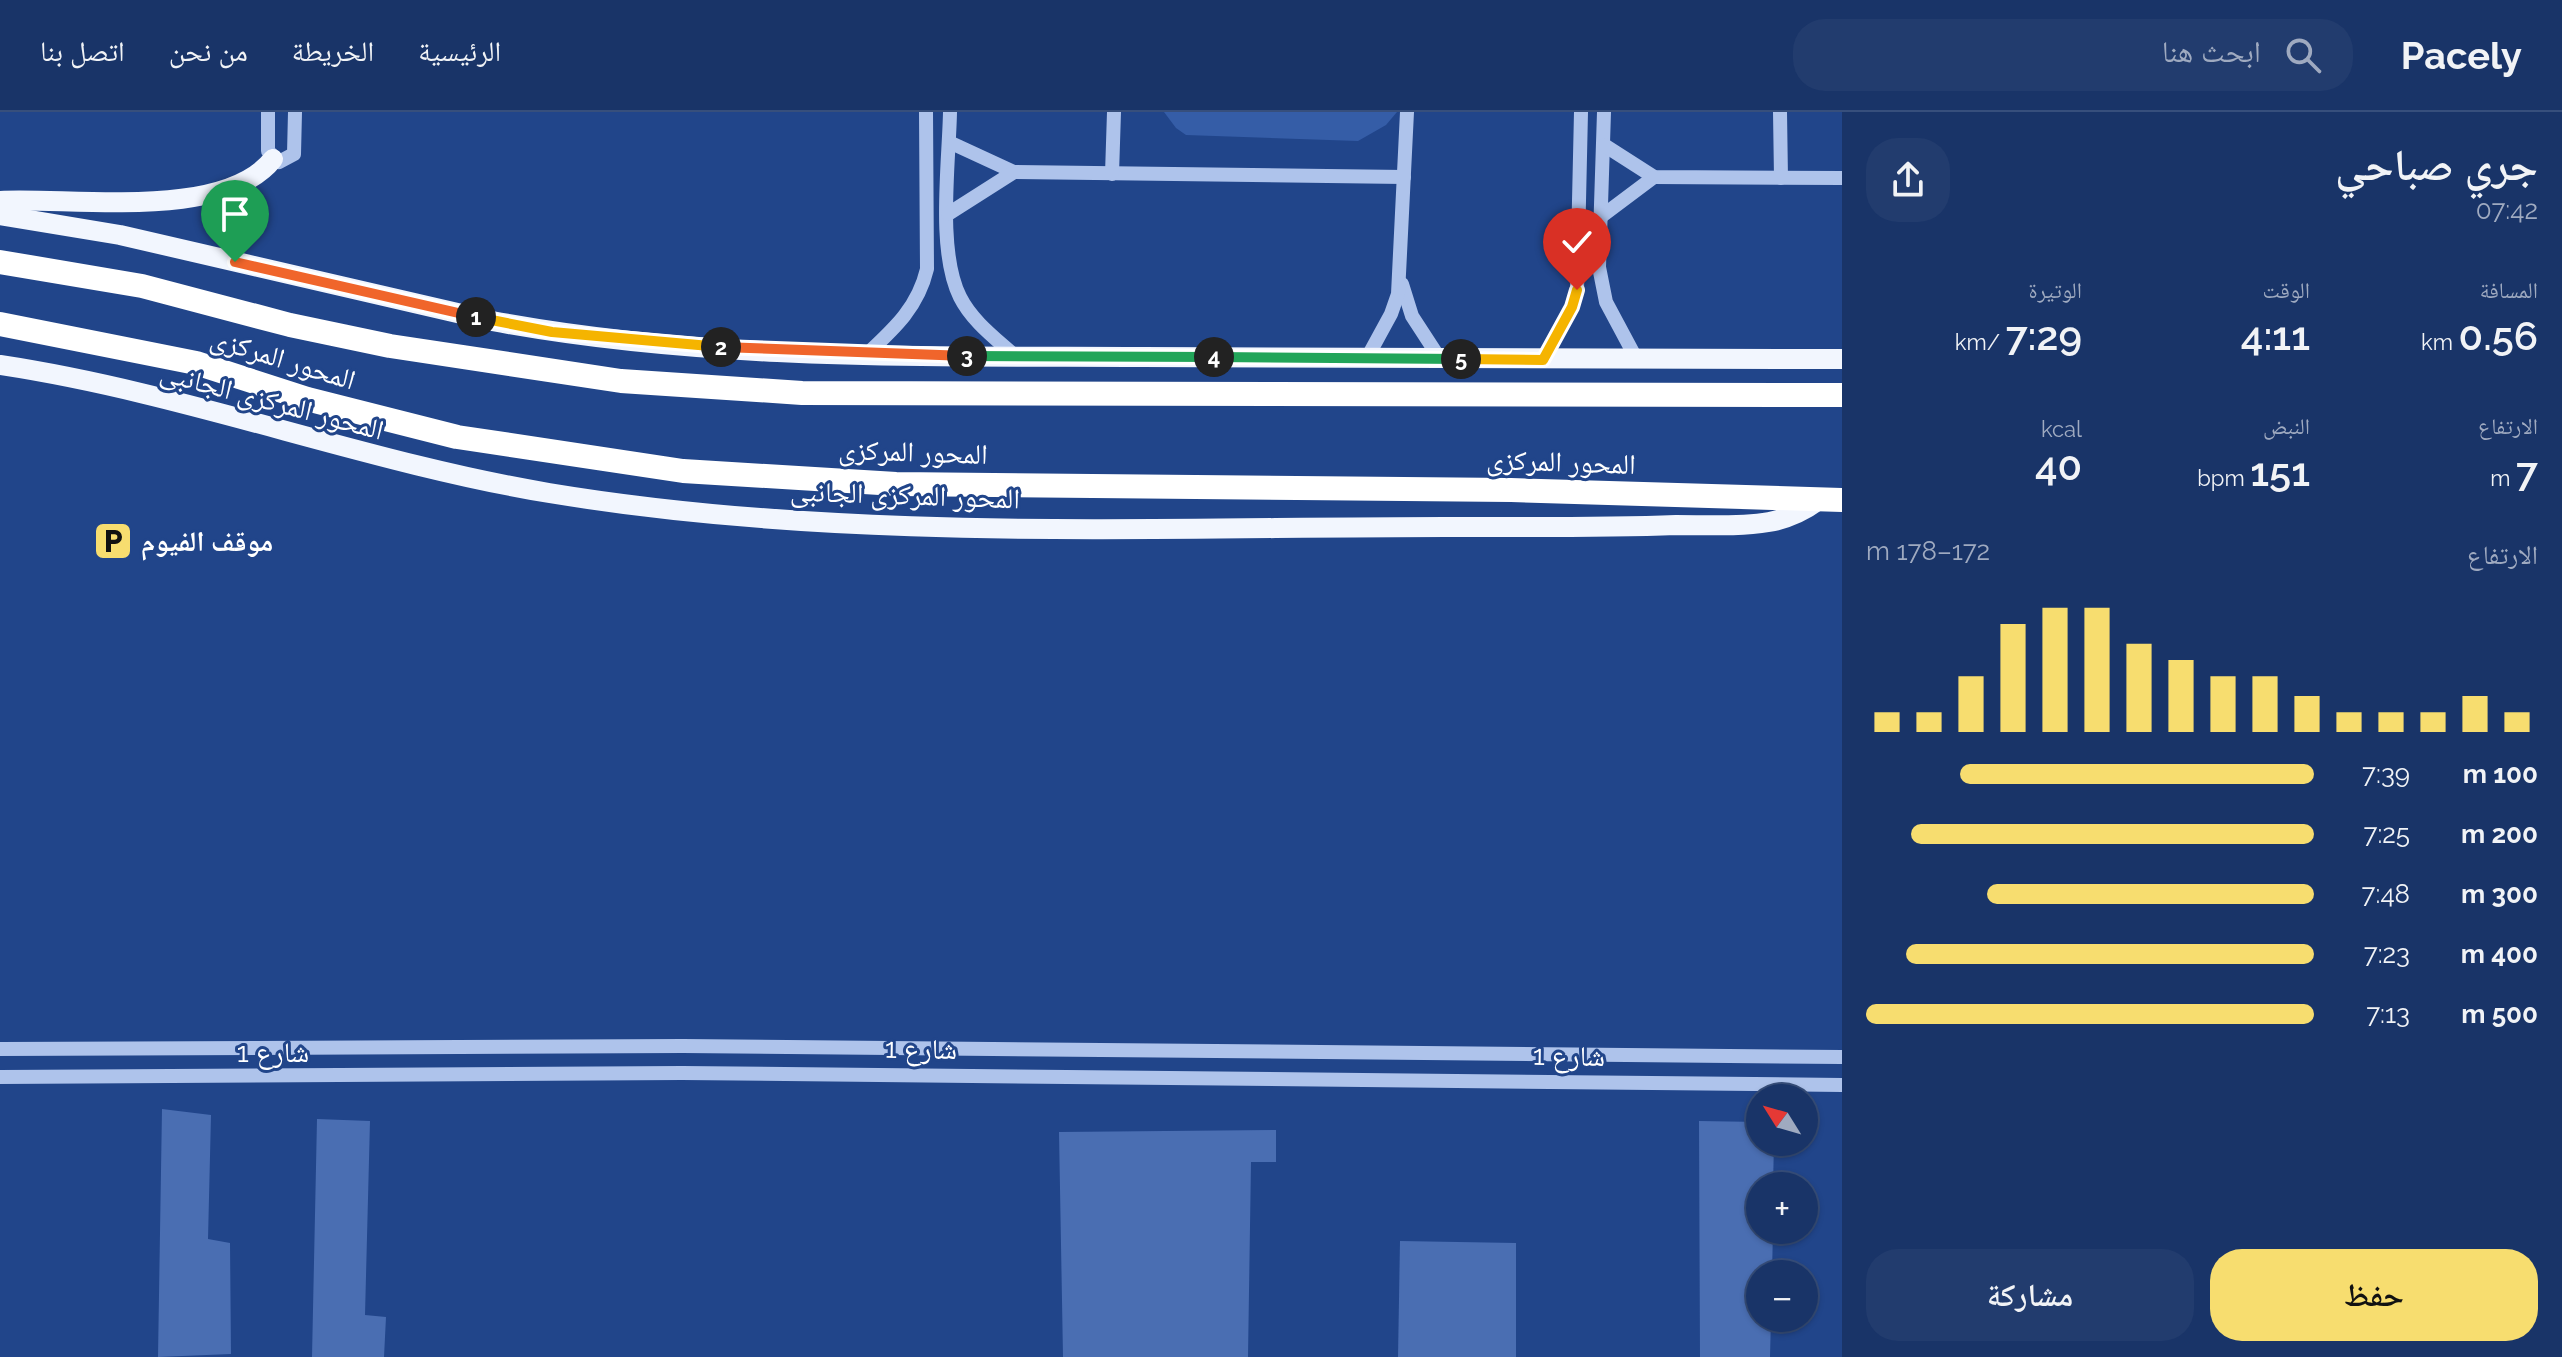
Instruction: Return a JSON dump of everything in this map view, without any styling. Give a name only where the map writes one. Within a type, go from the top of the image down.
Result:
[{"type":"highway","name":"المحور المركزى","points":[[0,262],[142,286],[290,325],[390,346],[621,381],[802,393],[1842,395]]},
{"type":"highway","name":"المحور المركزى","points":[[0,324],[196,363],[320,402],[457,437],[683,471],[896,484],[1511,490],[1830,500]]},
{"type":"main road","points":[[0,201],[152,202],[230,187],[250,180],[273,159]]},
{"type":"main road","points":[[0,215],[120,235],[552,332],[681,345],[867,354],[1015,356],[1842,359]]},
{"type":"main road","name":"المحور المركزى الجانبى","points":[[0,365],[138,395],[343,449],[481,480],[620,503],[763,518],[908,527],[1628,527],[1771,522],[1830,500]]},
{"type":"street","points":[[268,112],[268,151],[273,159],[285,162],[294,154],[295,112]]},
{"type":"street","points":[[867,354],[912,309],[922,290],[927,269],[926,112]]},
{"type":"street","points":[[950,112],[948,214],[951,269],[960,298],[979,323],[1015,356]]},
{"type":"street","points":[[1112,174],[1114,112]]},
{"type":"street","points":[[1367,358],[1391,314],[1401,272],[1407,112]]},
{"type":"street","points":[[1543,360],[1572,307],[1577,290],[1581,112]]},
{"type":"street","points":[[1604,112],[1599,267],[1606,302],[1637,360]]},
{"type":"street","points":[[1780,112],[1781,178]]},
{"type":"street","points":[[949,142],[1014,172],[1404,177]]},
{"type":"street","points":[[1604,145],[1654,177],[1842,178]]},
{"type":"street","points":[[948,214],[1014,172]]},
{"type":"street","points":[[1602,216],[1654,177]]},
{"type":"street","points":[[1401,272],[1412,316],[1440,359]]},
{"type":"street","name":"شارع 1","points":[[0,1049],[683,1046],[1842,1057]]},
{"type":"street","name":"شارع 1","points":[[0,1077],[682,1073],[1842,1085]]},
{"type":"shaded area","points":[[1164,112],[1397,112],[1386,125],[1358,141],[1186,135]]},
{"type":"building","points":[[162,1109],[211,1115],[208,1239],[230,1243],[231,1354],[158,1357]]},
{"type":"building","points":[[317,1119],[370,1121],[365,1315],[386,1317],[384,1357],[312,1357]]},
{"type":"building","points":[[1699,1121],[1746,1122],[1746,1156],[1774,1156],[1773,1172],[1746,1172],[1746,1244],[1773,1244],[1772,1260],[1746,1260],[1746,1332],[1771,1332],[1770,1357],[1700,1357]]},
{"type":"building","points":[[1276,1130],[1276,1162],[1251,1162],[1248,1357],[1063,1357],[1059,1132]]},
{"type":"building","points":[[1400,1241],[1516,1243],[1516,1357],[1398,1357]]},
{"type":"place","name":"موقف الفيوم","points":[[113,541]]},
{"type":"route","points":[[235,262],[552,332],[681,345],[867,354],[1543,360],[1572,307],[1577,290]]}]
